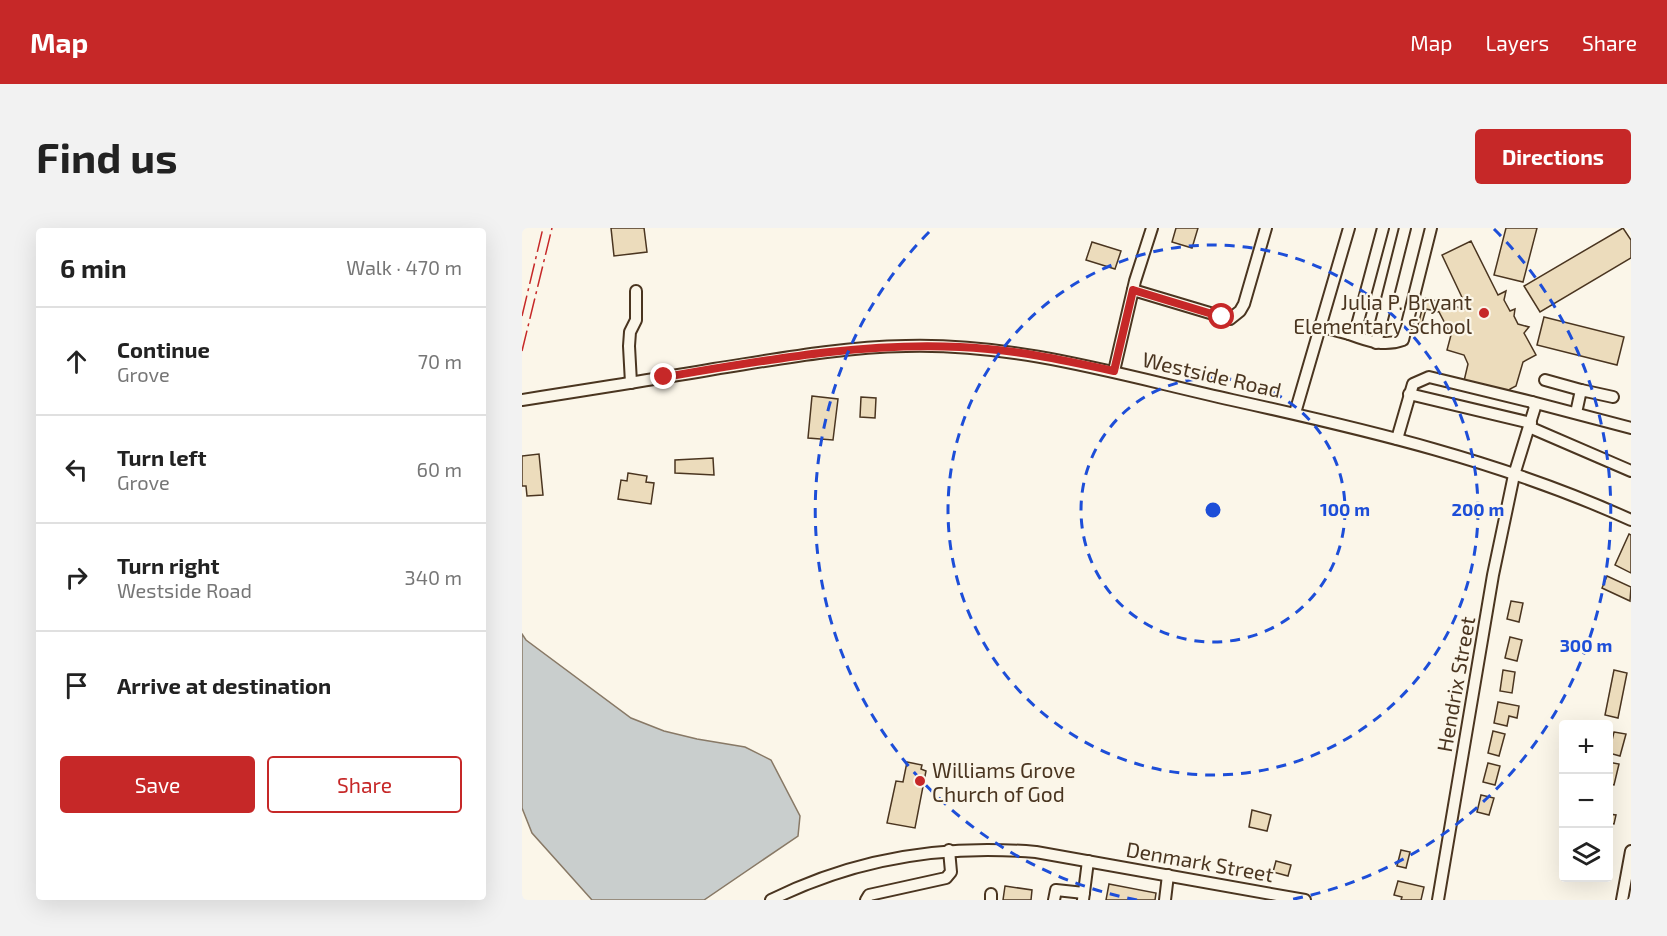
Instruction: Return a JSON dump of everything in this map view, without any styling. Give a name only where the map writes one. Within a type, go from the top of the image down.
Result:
[{"type":"street","points":[[1114,371],[1133,290],[1152,228]]},
{"type":"street","points":[[1133,290],[1230,318],[1240,311],[1244,304],[1266,228]]},
{"type":"street","points":[[1294,413],[1349,228]]},
{"type":"street","points":[[1349,334],[1356,329],[1383,228]]},
{"type":"street","points":[[1376,343],[1405,228]]},
{"type":"street","points":[[1319,326],[1376,343],[1391,345],[1403,340],[1431,228]]},
{"type":"street","points":[[631,383],[629,346],[630,332],[636,320],[636,291]]},
{"type":"street","name":"Westside Road","points":[[522,400],[817,353],[908,346],[959,347],[1024,353],[1114,371],[1397,439],[1514,475],[1598,505],[1631,520]]},
{"type":"street","points":[[1397,439],[1413,384],[1429,377],[1631,428]]},
{"type":"street","points":[[1545,380],[1613,397]]},
{"type":"street","points":[[1576,413],[1581,390]]},
{"type":"street","points":[[1409,394],[1530,425],[1631,471]]},
{"type":"street","name":"Hendrix Street","points":[[1437,900],[1493,575],[1514,475],[1535,406],[1532,402]]},
{"type":"street","points":[[866,900],[869,895],[946,878],[951,872],[949,850]]},
{"type":"street","name":"Denmark Street","points":[[771,900],[814,880],[857,866],[900,856],[949,850],[1011,850],[1088,861],[1305,900]]},
{"type":"street","points":[[1622,900],[1631,851]]},
{"type":"street","points":[[1054,900],[1056,890],[1084,897],[1088,861]]},
{"type":"street","points":[[1165,900],[1168,876]]},
{"type":"shaded area","points":[[522,634],[526,640],[631,718],[664,731],[745,747],[771,760],[800,816],[798,836],[704,900],[592,900],[532,833],[522,808]]},
{"type":"building","points":[[611,228],[644,228],[647,252],[614,256]]},
{"type":"building","points":[[1176,228],[1198,228],[1192,248],[1172,242]]},
{"type":"building","points":[[1506,228],[1537,228],[1523,282],[1494,275]]},
{"type":"building","points":[[1623,228],[1631,240],[1631,258],[1540,312],[1524,286]]},
{"type":"building","points":[[1471,241],[1498,295],[1506,291],[1504,300],[1510,311],[1515,309],[1514,316],[1518,324],[1529,327],[1524,333],[1536,355],[1523,362],[1516,386],[1510,389],[1509,394],[1464,381],[1468,364],[1464,355],[1447,350],[1451,335],[1439,312],[1426,309],[1420,330],[1417,329],[1425,298],[1468,310],[1442,255]]},
{"type":"building","points":[[1092,242],[1121,251],[1115,269],[1086,260]]},
{"type":"building","points":[[1544,317],[1624,337],[1617,365],[1537,345]]},
{"type":"building","points":[[812,396],[838,399],[833,440],[808,438]]},
{"type":"building","points":[[861,397],[876,398],[875,418],[860,417]]},
{"type":"building","points":[[539,454],[543,495],[527,496],[526,486],[522,486],[522,456]]},
{"type":"building","points":[[713,458],[714,475],[675,473],[675,460]]},
{"type":"building","points":[[628,473],[647,476],[646,482],[654,483],[651,504],[618,499],[621,480],[627,481]]},
{"type":"building","points":[[1629,534],[1631,535],[1631,573],[1615,565]]},
{"type":"building","points":[[1607,576],[1631,587],[1630,601],[1602,588]]},
{"type":"building","points":[[1511,601],[1523,603],[1519,622],[1507,619]]},
{"type":"building","points":[[1510,637],[1522,640],[1517,661],[1505,658]]},
{"type":"building","points":[[1503,670],[1515,672],[1512,693],[1500,691]]},
{"type":"building","points":[[1614,670],[1627,673],[1618,718],[1605,715]]},
{"type":"building","points":[[1498,702],[1519,706],[1517,718],[1509,716],[1507,726],[1494,723]]},
{"type":"building","points":[[1493,731],[1505,734],[1499,756],[1488,753]]},
{"type":"building","points":[[1614,732],[1626,734],[1620,756],[1613,754]]},
{"type":"building","points":[[907,762],[922,765],[921,769],[926,771],[915,828],[887,823],[896,781],[903,782]]},
{"type":"building","points":[[1488,763],[1500,766],[1495,785],[1483,782]]},
{"type":"building","points":[[1613,763],[1619,764],[1613,785]]},
{"type":"building","points":[[1481,795],[1494,798],[1489,815],[1477,812]]},
{"type":"building","points":[[1252,810],[1271,815],[1267,831],[1249,827]]},
{"type":"building","points":[[1401,850],[1410,852],[1406,868],[1397,866]]},
{"type":"building","points":[[1276,861],[1291,865],[1288,876],[1273,872]]},
{"type":"building","points":[[1398,881],[1424,887],[1421,900],[1401,900],[1402,897],[1394,895]]},
{"type":"building","points":[[1109,884],[1156,893],[1155,900],[1106,900]]},
{"type":"building","points":[[1005,886],[1032,890],[1031,900],[1003,900]]},
{"type":"power","points":[[522,316],[543,228]]},
{"type":"power","points":[[522,351],[552,228]]},
{"type":"place","name":"Julia P. Bryant Elementary School","points":[[1484,313]]},
{"type":"place","name":"Williams Grove Church of God","points":[[920,781]]},
{"type":"route","points":[[664,377],[817,353],[908,346],[959,347],[1024,353],[1114,371],[1133,290],[1222,317]]}]
